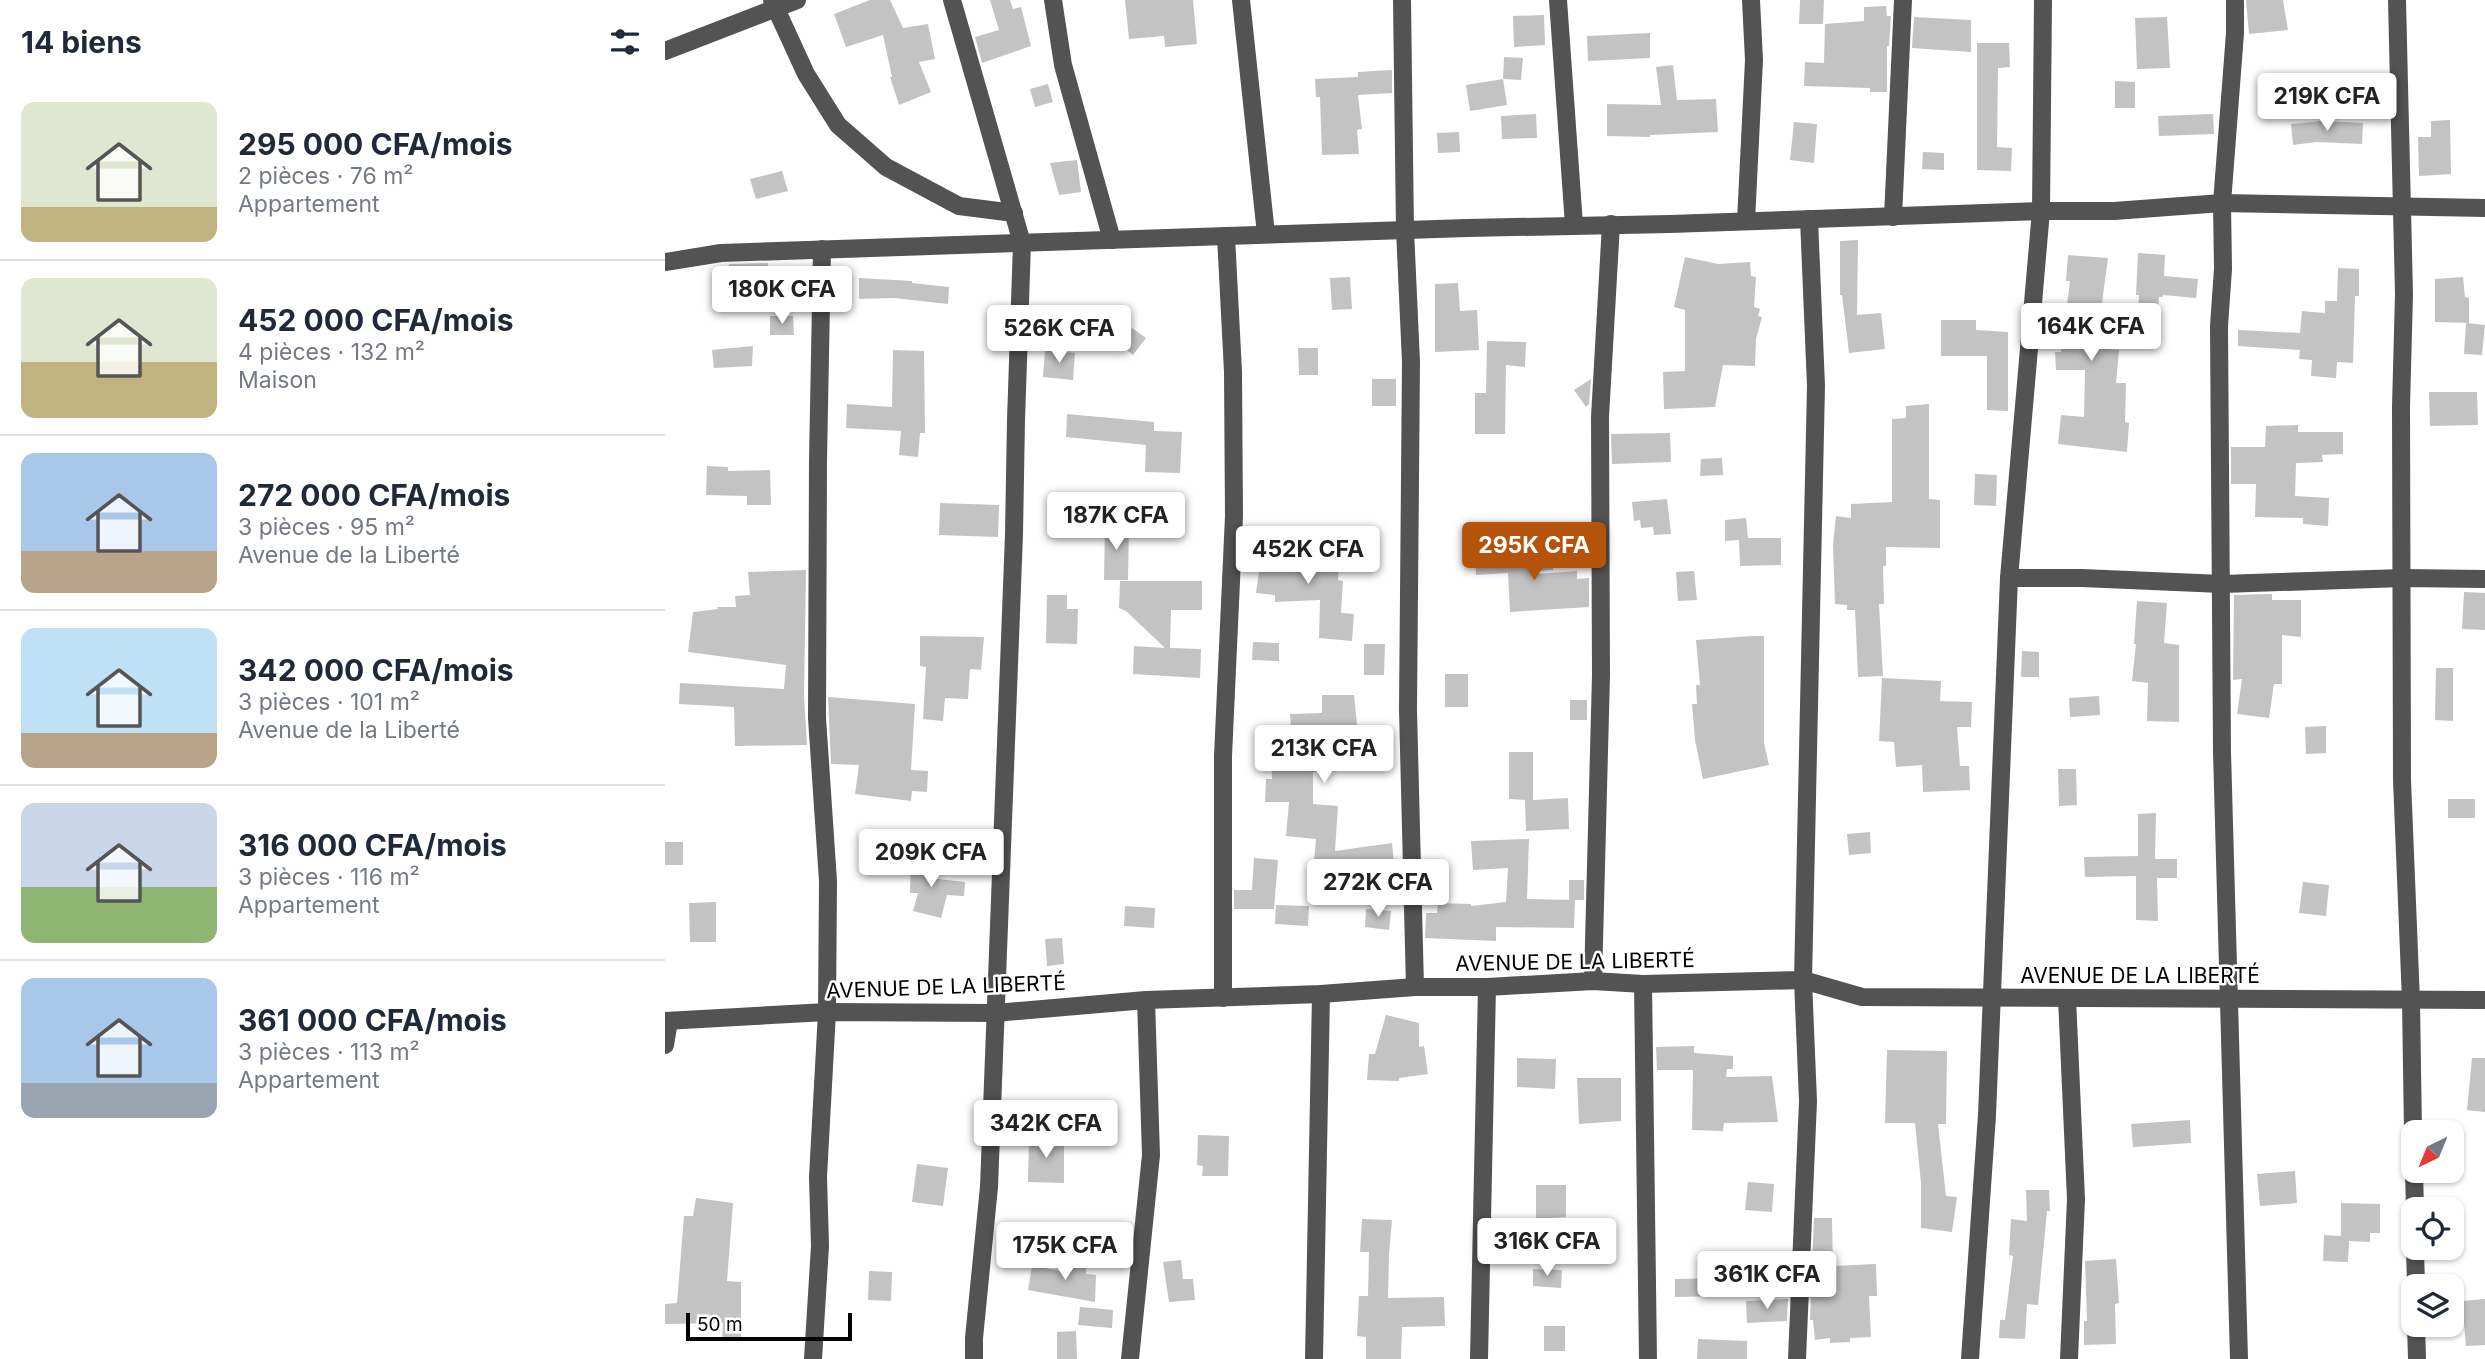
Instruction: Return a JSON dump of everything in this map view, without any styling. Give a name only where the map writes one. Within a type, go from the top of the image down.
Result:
[{"type":"street","points":[[665,51],[773,4],[797,0]]},
{"type":"street","points":[[952,0],[1022,243],[1014,534],[989,1187],[974,1359]]},
{"type":"street","points":[[1053,0],[1063,65],[1112,240]]},
{"type":"street","points":[[1241,0],[1266,234]]},
{"type":"street","points":[[1402,0],[1405,230],[1411,362],[1408,710],[1415,987]]},
{"type":"street","points":[[1558,0],[1574,225]]},
{"type":"street","points":[[1746,220],[1754,60],[1751,0]]},
{"type":"street","points":[[1893,217],[1903,0]]},
{"type":"street","points":[[1970,1359],[1987,1115],[2008,578],[2041,211],[2043,0]]},
{"type":"street","points":[[2235,0],[2235,33],[2222,203],[2224,269],[2219,340],[2222,752],[2239,1359]]},
{"type":"street","points":[[2397,0],[2404,294],[2401,407],[2402,780],[2413,1120]]},
{"type":"street","points":[[773,4],[806,74],[838,125],[886,167],[959,206],[1014,213]]},
{"type":"street","points":[[665,261],[721,253],[1266,234],[2114,211],[2222,203],[2485,208]]},
{"type":"street","points":[[1797,1359],[1808,1101],[1803,980],[1816,386],[1809,219]]},
{"type":"street","points":[[1593,981],[1601,675],[1599,417],[1611,224]]},
{"type":"street","points":[[1223,998],[1223,756],[1234,516],[1233,372],[1226,236]]},
{"type":"street","points":[[813,1359],[820,1246],[818,1177],[827,1012],[828,881],[817,718],[818,460],[823,250]]},
{"type":"street","points":[[2008,578],[2095,578],[2222,584],[2403,578],[2485,579]]},
{"type":"street","name":"AVENUE DE LA LIBERTÉ","points":[[667,1021],[827,1012],[995,1013],[1146,1000],[1593,981],[1643,985],[1803,980],[1862,997],[2485,1000]]},
{"type":"street","points":[[1643,985],[1647,1359]]},
{"type":"street","points":[[1479,1359],[1487,986]]},
{"type":"street","points":[[1314,1359],[1321,994]]},
{"type":"street","points":[[2067,998],[2076,1199],[2069,1359]]},
{"type":"street","points":[[1130,1359],[1151,1154],[1146,1000]]},
{"type":"street","points":[[665,1045],[667,1021]]},
{"type":"street","points":[[2416,1337],[2417,1359]]},
{"type":"building","points":[[870,0],[890,0],[903,28],[928,24],[935,59],[919,62],[931,92],[899,105],[890,77],[883,35],[846,47],[834,14]]},
{"type":"building","points":[[990,0],[1010,0],[1013,9],[1021,7],[1031,46],[982,63],[975,37],[999,30]]},
{"type":"building","points":[[1125,0],[1193,0],[1197,44],[1165,47],[1164,36],[1129,39]]},
{"type":"building","points":[[1800,0],[1824,0],[1823,24],[1799,24]]},
{"type":"building","points":[[2246,0],[2283,0],[2288,30],[2249,34]]},
{"type":"building","points":[[1886,6],[1887,16],[1891,16],[1887,46],[1887,92],[1870,92],[1870,88],[1804,86],[1805,62],[1824,63],[1825,24],[1864,21],[1864,7]]},
{"type":"building","points":[[1544,15],[1545,45],[1514,47],[1513,16]]},
{"type":"building","points":[[1914,17],[1971,20],[1971,52],[1912,48]]},
{"type":"building","points":[[2167,17],[2170,68],[2137,69],[2135,18]]},
{"type":"building","points":[[1650,33],[1650,58],[1588,61],[1587,36]]},
{"type":"building","points":[[1977,43],[2009,43],[2010,67],[1998,68],[1997,147],[2012,148],[2011,171],[1977,170]]},
{"type":"building","points":[[1504,57],[1523,58],[1521,80],[1503,79]]},
{"type":"building","points":[[1673,65],[1677,100],[1716,99],[1718,132],[1650,137],[1607,136],[1607,104],[1661,105],[1656,67]]},
{"type":"building","points":[[1392,70],[1392,93],[1358,95],[1362,129],[1357,130],[1359,154],[1322,155],[1320,97],[1316,97],[1315,79],[1358,77],[1358,72]]},
{"type":"building","points":[[1503,79],[1507,105],[1470,111],[1466,85]]},
{"type":"building","points":[[2115,81],[2135,82],[2135,108],[2115,108]]},
{"type":"building","points":[[1048,84],[1053,102],[1035,107],[1030,89]]},
{"type":"building","points":[[1536,114],[1537,138],[1502,139],[1501,116]]},
{"type":"building","points":[[2213,114],[2214,134],[2159,136],[2158,116]]},
{"type":"building","points":[[2450,120],[2451,174],[2419,176],[2418,137],[2431,137],[2431,121]]},
{"type":"building","points":[[2322,121],[2363,123],[2362,144],[2316,142],[2293,145],[2291,124]]},
{"type":"building","points":[[1794,122],[1817,124],[1814,163],[1790,160]]},
{"type":"building","points":[[1459,132],[1460,152],[1438,153],[1437,133]]},
{"type":"building","points":[[1923,152],[1944,153],[1944,170],[1922,169]]},
{"type":"building","points":[[1077,160],[1081,192],[1059,195],[1050,163]]},
{"type":"building","points":[[782,171],[788,191],[756,199],[750,179]]},
{"type":"building","points":[[1858,240],[1857,315],[1881,313],[1885,349],[1849,353],[1840,295],[1840,241]]},
{"type":"building","points":[[2138,253],[2165,255],[2164,276],[2198,279],[2196,298],[2163,295],[2159,297],[2155,347],[2136,346]]},
{"type":"building","points":[[2068,255],[2108,258],[2096,348],[2119,350],[2116,383],[2126,383],[2125,422],[2129,423],[2127,452],[2058,444],[2061,415],[2084,417],[2085,370],[2056,370],[2055,352],[2061,352],[2070,281],[2066,281]]},
{"type":"building","points":[[1685,257],[1718,264],[1750,262],[1751,276],[1756,277],[1754,307],[1760,309],[1758,316],[1762,317],[1756,339],[1755,366],[1723,365],[1715,407],[1664,409],[1663,372],[1685,371],[1685,310],[1674,307]]},
{"type":"building","points":[[768,263],[767,306],[728,306],[729,264]]},
{"type":"building","points":[[2338,268],[2359,269],[2359,296],[2355,296],[2353,363],[2337,362],[2336,378],[2311,376],[2312,360],[2299,359],[2300,350],[2238,346],[2238,330],[2300,333],[2302,311],[2325,313],[2325,301],[2337,301]]},
{"type":"building","points":[[1350,277],[1352,309],[1332,310],[1330,278]]},
{"type":"building","points":[[2463,277],[2465,297],[2469,298],[2469,323],[2435,322],[2435,279]]},
{"type":"building","points":[[859,278],[912,281],[949,287],[948,304],[894,298],[859,299]]},
{"type":"building","points":[[1458,283],[1460,311],[1477,310],[1479,350],[1435,352],[1435,284]]},
{"type":"building","points":[[770,316],[793,316],[794,335],[770,335]]},
{"type":"building","points":[[1941,320],[1976,320],[1976,330],[2008,332],[2008,411],[1987,410],[1987,356],[1941,356]]},
{"type":"building","points":[[2466,323],[2485,325],[2482,355],[2464,354]]},
{"type":"building","points":[[1132,328],[1146,338],[1133,355],[1120,345]]},
{"type":"building","points":[[1487,341],[1526,342],[1525,367],[1506,365],[1505,434],[1475,434],[1475,393],[1486,393]]},
{"type":"building","points":[[753,346],[752,366],[714,368],[712,350]]},
{"type":"building","points":[[1298,348],[1318,348],[1318,375],[1299,375]]},
{"type":"building","points":[[893,350],[924,351],[925,433],[920,433],[918,457],[899,455],[901,431],[846,428],[847,404],[892,407]]},
{"type":"building","points":[[1045,350],[1075,353],[1073,380],[1043,377]]},
{"type":"building","points":[[1372,379],[1396,379],[1396,406],[1372,406]]},
{"type":"building","points":[[1591,379],[1589,404],[1586,407],[1574,390]]},
{"type":"building","points":[[2429,392],[2477,392],[2478,425],[2430,426]]},
{"type":"building","points":[[1929,404],[1929,499],[1940,500],[1940,548],[1886,547],[1886,566],[1883,566],[1884,604],[1879,604],[1883,676],[1858,677],[1855,610],[1847,610],[1847,605],[1835,604],[1833,545],[1836,516],[1851,518],[1851,504],[1892,502],[1892,419],[1906,418],[1906,406]]},
{"type":"building","points":[[1067,414],[1154,422],[1154,431],[1182,432],[1180,473],[1145,472],[1146,445],[1066,437]]},
{"type":"building","points":[[2298,425],[2298,432],[2343,432],[2343,454],[2322,455],[2323,462],[2296,463],[2295,496],[2329,498],[2328,526],[2303,524],[2303,518],[2255,517],[2256,484],[2231,484],[2231,447],[2265,447],[2266,426]]},
{"type":"building","points":[[1670,433],[1671,462],[1612,464],[1611,434]]},
{"type":"building","points":[[1722,458],[1723,475],[1700,476],[1701,459]]},
{"type":"building","points":[[707,466],[728,467],[728,471],[770,470],[771,505],[747,505],[747,496],[706,495]]},
{"type":"building","points":[[1975,474],[1997,475],[1996,506],[1974,505]]},
{"type":"building","points":[[1667,499],[1671,534],[1654,535],[1653,527],[1641,528],[1640,520],[1634,521],[1632,502]]},
{"type":"building","points":[[940,503],[999,505],[998,537],[939,535]]},
{"type":"building","points":[[1746,518],[1748,538],[1781,538],[1781,565],[1740,566],[1739,540],[1725,541],[1725,520]]},
{"type":"building","points":[[1105,523],[1129,524],[1128,580],[1104,580]]},
{"type":"building","points":[[1501,547],[1502,555],[1553,559],[1553,570],[1537,571],[1537,574],[1577,571],[1577,579],[1589,578],[1589,607],[1510,612],[1508,573],[1476,575],[1475,549]]},
{"type":"building","points":[[1262,549],[1340,552],[1338,580],[1343,581],[1341,613],[1354,614],[1352,641],[1319,638],[1320,600],[1275,602],[1275,595],[1256,593]]},
{"type":"building","points":[[806,570],[804,696],[807,745],[735,746],[734,707],[679,704],[680,683],[784,689],[786,665],[688,652],[693,612],[718,609],[717,607],[736,607],[735,596],[750,595],[748,572]]},
{"type":"building","points":[[1694,571],[1697,600],[1678,601],[1676,572]]},
{"type":"building","points":[[1120,581],[1202,581],[1202,610],[1171,610],[1170,648],[1201,649],[1200,678],[1133,674],[1134,646],[1165,648],[1126,611],[1119,608]]},
{"type":"building","points":[[2464,592],[2485,593],[2485,630],[2462,629]]},
{"type":"building","points":[[2272,594],[2272,600],[2301,600],[2301,637],[2282,635],[2282,684],[2274,684],[2269,718],[2237,714],[2242,679],[2233,680],[2234,595]]},
{"type":"building","points":[[1047,595],[1067,595],[1067,609],[1078,609],[1077,644],[1046,643]]},
{"type":"building","points":[[2137,601],[2167,603],[2164,643],[2179,645],[2179,722],[2147,721],[2148,683],[2132,681]]},
{"type":"building","points":[[920,636],[984,637],[981,670],[970,669],[968,699],[945,698],[943,721],[923,719],[926,667],[920,666]]},
{"type":"building","points":[[1764,636],[1764,743],[1769,765],[1703,779],[1695,740],[1692,704],[1697,704],[1696,685],[1700,685],[1696,640]]},
{"type":"building","points":[[1253,642],[1279,643],[1279,661],[1252,660]]},
{"type":"building","points":[[1364,644],[1385,644],[1384,675],[1364,675]]},
{"type":"building","points":[[2022,651],[2039,652],[2039,677],[2021,677]]},
{"type":"building","points":[[2436,668],[2453,668],[2453,721],[2435,720]]},
{"type":"building","points":[[1445,674],[1468,674],[1468,707],[1445,707]]},
{"type":"building","points":[[1882,678],[1941,681],[1940,701],[1972,702],[1971,727],[1957,727],[1960,766],[1969,766],[1970,790],[1923,792],[1922,765],[1896,767],[1894,742],[1879,741]]},
{"type":"building","points":[[1322,695],[1354,695],[1359,743],[1371,742],[1372,768],[1313,772],[1313,804],[1338,806],[1335,851],[1392,843],[1395,873],[1337,876],[1313,873],[1316,839],[1286,836],[1289,802],[1265,802],[1266,779],[1272,779],[1271,744],[1292,744],[1290,714],[1322,713]]},
{"type":"building","points":[[2099,696],[2100,715],[2070,717],[2069,698]]},
{"type":"building","points":[[828,697],[915,704],[911,770],[928,771],[927,792],[912,791],[911,801],[855,794],[859,765],[831,764]]},
{"type":"building","points":[[1570,700],[1587,700],[1587,720],[1570,720]]},
{"type":"building","points":[[2326,726],[2326,753],[2306,754],[2305,727]]},
{"type":"building","points":[[1509,752],[1533,752],[1533,800],[1568,798],[1569,829],[1526,831],[1527,800],[1509,799]]},
{"type":"building","points":[[2058,769],[2076,769],[2077,805],[2059,806]]},
{"type":"building","points":[[2448,799],[2475,799],[2475,818],[2448,818]]},
{"type":"building","points":[[2156,813],[2155,859],[2177,859],[2177,878],[2157,878],[2158,921],[2136,920],[2136,876],[2085,877],[2084,857],[2138,856],[2138,814]]},
{"type":"building","points":[[1870,832],[1871,853],[1849,855],[1847,834]]},
{"type":"building","points":[[1529,839],[1527,899],[1575,900],[1574,928],[1496,927],[1496,941],[1425,938],[1426,913],[1437,913],[1438,903],[1471,906],[1506,902],[1508,868],[1473,870],[1471,841]]},
{"type":"building","points":[[665,842],[683,842],[683,865],[665,865]]},
{"type":"building","points":[[911,857],[929,858],[929,878],[965,882],[964,896],[947,895],[941,918],[913,911],[918,893],[910,893]]},
{"type":"building","points":[[1254,858],[1278,860],[1274,909],[1234,909],[1234,890],[1252,890]]},
{"type":"building","points":[[1569,880],[1584,880],[1584,900],[1569,900]]},
{"type":"building","points":[[2303,882],[2329,885],[2326,916],[2299,913]]},
{"type":"building","points":[[716,902],[716,942],[690,942],[689,903]]},
{"type":"building","points":[[1276,905],[1309,906],[1308,926],[1275,924]]},
{"type":"building","points":[[1125,906],[1155,908],[1154,928],[1124,926]]},
{"type":"building","points":[[1366,909],[1391,911],[1389,930],[1365,927]]},
{"type":"building","points":[[1062,938],[1064,964],[1047,966],[1045,939]]},
{"type":"building","points":[[1386,1015],[1419,1023],[1419,1047],[1424,1046],[1428,1074],[1399,1078],[1399,1081],[1367,1080],[1369,1054],[1375,1054]]},
{"type":"building","points":[[1694,1046],[1694,1053],[1733,1056],[1733,1069],[1727,1069],[1726,1077],[1772,1076],[1778,1122],[1724,1123],[1723,1131],[1692,1130],[1693,1070],[1657,1070],[1656,1047]]},
{"type":"building","points":[[1887,1050],[1947,1051],[1946,1124],[1938,1124],[1946,1196],[1957,1197],[1952,1232],[1921,1228],[1921,1183],[1915,1123],[1885,1123]]},
{"type":"building","points":[[1517,1058],[1556,1059],[1555,1089],[1517,1087]]},
{"type":"building","points":[[2472,1058],[2485,1058],[2485,1112],[2467,1110]]},
{"type":"building","points":[[1577,1078],[1621,1078],[1621,1121],[1579,1124]]},
{"type":"building","points":[[2190,1120],[2191,1143],[2133,1147],[2131,1124]]},
{"type":"building","points":[[1198,1135],[1229,1136],[1228,1176],[1202,1176],[1203,1166],[1197,1165]]},
{"type":"building","points":[[1029,1137],[1064,1137],[1064,1183],[1028,1182]]},
{"type":"building","points":[[917,1164],[948,1168],[943,1206],[912,1202]]},
{"type":"building","points":[[2295,1171],[2297,1203],[2260,1206],[2257,1174]]},
{"type":"building","points":[[1748,1182],[1774,1184],[1772,1212],[1745,1210]]},
{"type":"building","points":[[1536,1185],[1566,1185],[1566,1217],[1536,1219]]},
{"type":"building","points":[[2026,1190],[2049,1190],[2050,1211],[2047,1211],[2038,1305],[2027,1304],[2025,1339],[1999,1338],[2000,1320],[2005,1320],[2013,1256],[2009,1255],[2011,1219],[2027,1221]]},
{"type":"building","points":[[696,1198],[733,1203],[727,1281],[741,1282],[741,1340],[722,1340],[723,1323],[665,1324],[665,1304],[677,1303],[684,1216],[693,1216]]},
{"type":"building","points":[[2341,1203],[2380,1204],[2380,1233],[2370,1233],[2370,1242],[2349,1241],[2348,1262],[2323,1261],[2324,1235],[2341,1236]]},
{"type":"building","points":[[1814,1218],[1832,1218],[1833,1266],[1876,1264],[1877,1296],[1869,1296],[1871,1337],[1850,1338],[1850,1342],[1830,1343],[1830,1338],[1815,1340],[1813,1320],[1810,1320]]},
{"type":"building","points":[[1362,1219],[1392,1220],[1388,1298],[1444,1297],[1445,1326],[1402,1327],[1401,1359],[1366,1359],[1366,1337],[1357,1336],[1359,1296],[1368,1296],[1369,1252],[1360,1252]]},
{"type":"building","points":[[1068,1259],[1086,1261],[1086,1274],[1096,1275],[1095,1302],[1028,1290],[1032,1266],[1067,1272]]},
{"type":"building","points":[[2116,1259],[2119,1303],[2115,1304],[2116,1344],[2084,1345],[2084,1321],[2087,1321],[2085,1261]]},
{"type":"building","points":[[1181,1260],[1183,1279],[1193,1279],[1195,1300],[1169,1302],[1163,1262]]},
{"type":"building","points":[[1533,1269],[1562,1270],[1561,1288],[1533,1286]]},
{"type":"building","points":[[869,1271],[892,1272],[891,1301],[868,1300]]},
{"type":"building","points":[[1722,1278],[1722,1296],[1675,1297],[1675,1279]]},
{"type":"building","points":[[1788,1299],[1787,1321],[1747,1323],[1746,1301]]},
{"type":"building","points":[[2485,1299],[2485,1345],[2466,1346],[2464,1301]]},
{"type":"building","points":[[1080,1307],[1113,1310],[1112,1328],[1078,1325]]},
{"type":"building","points":[[1544,1326],[1565,1326],[1565,1351],[1544,1351]]},
{"type":"building","points":[[1076,1331],[1077,1359],[1057,1359],[1057,1332]]},
{"type":"building","points":[[1698,1339],[1747,1341],[1747,1359],[1697,1359]]}]
